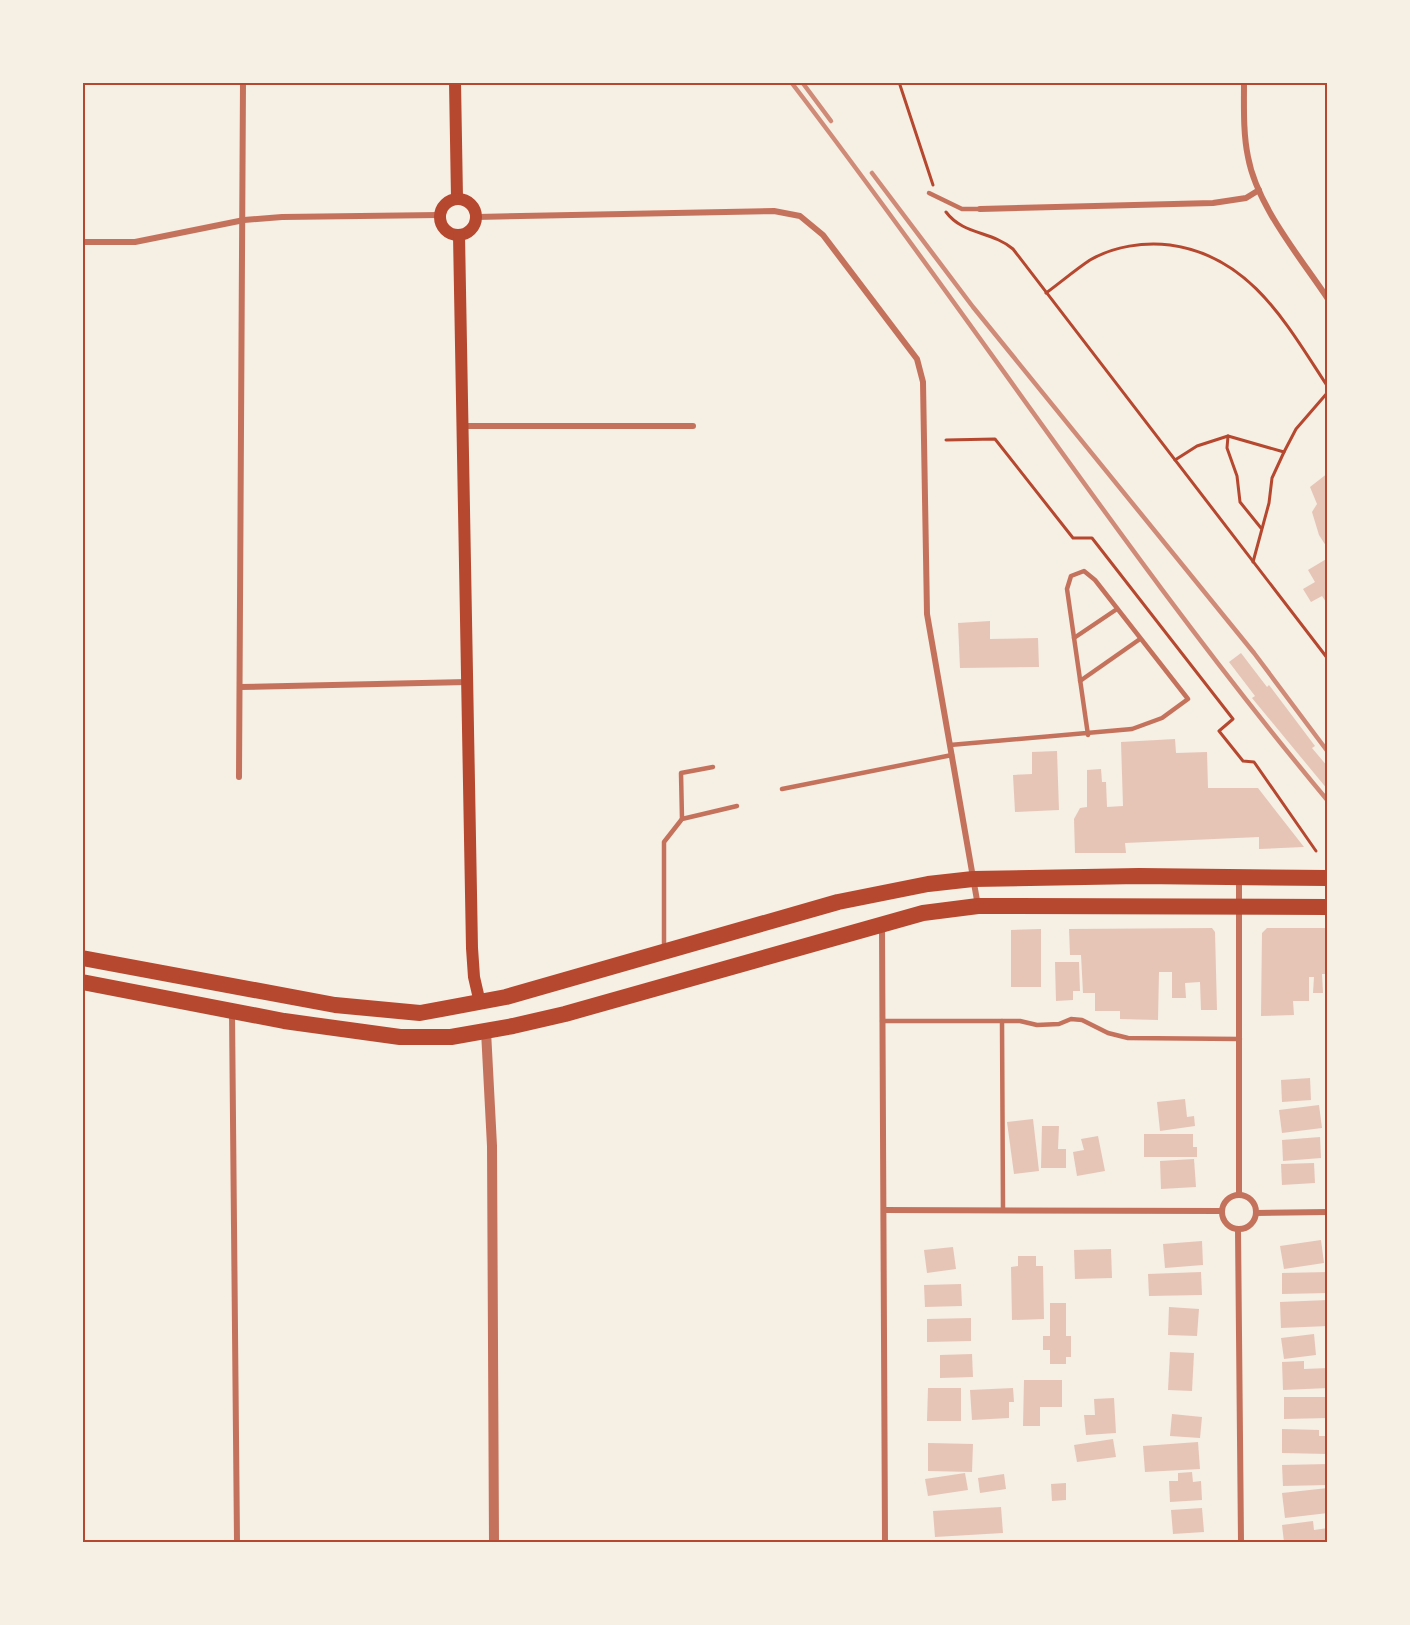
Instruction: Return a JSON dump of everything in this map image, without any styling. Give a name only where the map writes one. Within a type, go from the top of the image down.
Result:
[{"type":"highway","points":[[82,958],[323,1003],[384,1012],[420,1013],[480,1003],[838,902],[918,885],[973,879],[1239,876],[1328,878]]},
{"type":"highway","points":[[82,982],[294,1023],[400,1037],[451,1036],[565,1014],[882,922],[923,913],[978,906],[1328,907]]},
{"type":"highway","points":[[480,1003],[486,1030]]},
{"type":"main road","points":[[455,82],[457,198]]},
{"type":"main road","points":[[457,198],[471,204],[477,217],[471,230],[459,235],[447,231],[440,223],[439,215],[446,202],[457,198]]},
{"type":"main road","points":[[459,235],[472,948],[474,977],[480,1003]]},
{"type":"street","points":[[239,777],[243,82]]},
{"type":"street","points":[[1244,82],[1245,142],[1252,174],[1259,190],[1328,298]]},
{"type":"street","points":[[980,208],[1213,203],[1246,198],[1259,190]]},
{"type":"street","points":[[477,217],[774,211],[800,216],[823,235],[910,349],[922,370],[927,614],[978,906]]},
{"type":"street","points":[[82,242],[135,242],[244,220],[282,217],[439,215]]},
{"type":"street","points":[[462,426],[693,426]]},
{"type":"street","points":[[240,687],[467,682]]},
{"type":"street","points":[[1239,876],[1239,1195]]},
{"type":"street","points":[[882,922],[885,1542]]},
{"type":"street","points":[[232,1010],[237,1542]]},
{"type":"street","points":[[486,1030],[492,1135],[494,1542]]},
{"type":"street","points":[[1239,1195],[1249,1198],[1256,1213],[1253,1223],[1238,1230],[1224,1222],[1221,1211],[1229,1198],[1239,1195]]},
{"type":"street","points":[[884,1210],[1221,1211]]},
{"type":"street","points":[[1256,1213],[1328,1212]]},
{"type":"street","points":[[1238,1230],[1241,1542]]},
{"type":"lane","points":[[929,193],[962,209],[980,208]]},
{"type":"lane","points":[[950,745],[1088,735],[1147,725],[1188,699],[1090,575],[1084,571],[1071,576],[1067,589],[1088,735]]},
{"type":"lane","points":[[1074,638],[1117,609]]},
{"type":"lane","points":[[1080,681],[1140,639]]},
{"type":"lane","points":[[782,789],[952,755]]},
{"type":"lane","points":[[664,952],[664,842],[682,819],[681,773],[713,767]]},
{"type":"lane","points":[[682,819],[737,807]]},
{"type":"lane","points":[[882,1021],[1020,1020],[1037,1024],[1059,1024],[1071,1019],[1082,1020],[1108,1034],[1128,1038],[1240,1039]]},
{"type":"lane","points":[[1002,1021],[1003,1210]]},
{"type":"path","points":[[899,82],[931,181],[944,210],[958,226],[1004,242],[1013,249],[1328,659]]},
{"type":"path","points":[[1046,293],[1092,259],[1123,247],[1151,243],[1207,254],[1239,271],[1263,293],[1286,322],[1328,387]]},
{"type":"path","points":[[1253,562],[1269,503],[1272,478],[1296,429],[1328,392]]},
{"type":"path","points":[[1175,460],[1197,446],[1228,436],[1284,452]]},
{"type":"path","points":[[1228,436],[1227,448],[1236,476],[1240,502],[1261,529]]},
{"type":"path","points":[[946,440],[995,440],[1073,538],[1092,538],[1233,719],[1219,731],[1243,761],[1254,762],[1316,851]]},
{"type":"building","points":[[1328,473],[1328,549],[1319,535],[1312,512],[1317,504],[1310,487]]},
{"type":"building","points":[[1328,558],[1328,605],[1322,596],[1311,602],[1303,589],[1315,582],[1308,570]]},
{"type":"building","points":[[990,621],[990,639],[1038,638],[1039,667],[960,668],[958,623]]},
{"type":"building","points":[[1241,653],[1267,687],[1269,685],[1315,746],[1312,748],[1328,767],[1328,790],[1252,698],[1255,696],[1229,662]]},
{"type":"building","points":[[1175,739],[1176,753],[1207,752],[1208,788],[1258,788],[1304,847],[1259,849],[1259,837],[1125,843],[1126,853],[1075,853],[1074,819],[1080,808],[1087,807],[1087,770],[1101,769],[1102,782],[1106,782],[1107,807],[1123,806],[1121,742]]},
{"type":"building","points":[[1057,751],[1059,810],[1015,812],[1013,775],[1032,774],[1032,752]]},
{"type":"building","points":[[1212,928],[1215,932],[1217,1010],[1201,1010],[1200,982],[1185,983],[1186,998],[1172,998],[1172,972],[1159,972],[1158,1020],[1120,1019],[1120,1011],[1095,1011],[1095,993],[1083,993],[1081,955],[1070,955],[1069,929]]},
{"type":"building","points":[[1267,928],[1328,928],[1328,974],[1322,974],[1323,993],[1313,993],[1314,977],[1309,977],[1309,1001],[1293,1001],[1294,1015],[1261,1016],[1262,933]]},
{"type":"building","points":[[1041,929],[1041,987],[1011,987],[1011,930]]},
{"type":"building","points":[[1055,962],[1079,962],[1080,991],[1073,991],[1073,1000],[1056,1001]]},
{"type":"building","points":[[1310,1078],[1311,1100],[1282,1102],[1281,1080]]},
{"type":"building","points":[[1185,1099],[1187,1117],[1194,1116],[1195,1126],[1160,1131],[1157,1102]]},
{"type":"building","points":[[1319,1105],[1322,1128],[1282,1133],[1279,1110]]},
{"type":"building","points":[[1033,1119],[1039,1171],[1014,1174],[1007,1122]]},
{"type":"building","points":[[1042,1126],[1059,1126],[1058,1149],[1066,1149],[1066,1168],[1041,1168]]},
{"type":"building","points":[[1144,1134],[1193,1134],[1193,1147],[1197,1147],[1197,1157],[1144,1157]]},
{"type":"building","points":[[1098,1136],[1105,1171],[1077,1176],[1073,1152],[1084,1150],[1081,1139]]},
{"type":"building","points":[[1320,1137],[1321,1158],[1283,1161],[1282,1140]]},
{"type":"building","points":[[1194,1159],[1196,1187],[1161,1189],[1160,1161]]},
{"type":"building","points":[[1314,1163],[1315,1183],[1282,1185],[1281,1164]]},
{"type":"building","points":[[1321,1240],[1324,1263],[1284,1269],[1280,1246]]},
{"type":"building","points":[[1202,1241],[1203,1265],[1165,1268],[1163,1244]]},
{"type":"building","points":[[953,1247],[956,1269],[927,1273],[924,1250]]},
{"type":"building","points":[[1111,1249],[1112,1278],[1075,1279],[1074,1250]]},
{"type":"building","points":[[1018,1256],[1036,1256],[1036,1266],[1043,1266],[1044,1319],[1012,1320],[1011,1267],[1018,1266]]},
{"type":"building","points":[[1201,1272],[1202,1295],[1149,1296],[1148,1274]]},
{"type":"building","points":[[1328,1272],[1328,1293],[1282,1294],[1282,1273]]},
{"type":"building","points":[[961,1284],[962,1306],[925,1307],[924,1285]]},
{"type":"building","points":[[1328,1300],[1328,1326],[1281,1328],[1280,1302]]},
{"type":"building","points":[[1050,1303],[1066,1303],[1066,1336],[1071,1336],[1071,1357],[1066,1357],[1066,1364],[1050,1364],[1050,1350],[1043,1350],[1043,1336],[1050,1336]]},
{"type":"building","points":[[1169,1307],[1199,1309],[1197,1336],[1168,1335]]},
{"type":"building","points":[[971,1318],[971,1341],[927,1342],[927,1319]]},
{"type":"building","points":[[1314,1334],[1316,1355],[1284,1359],[1281,1338]]},
{"type":"building","points":[[1170,1352],[1194,1353],[1192,1391],[1168,1390]]},
{"type":"building","points":[[972,1354],[973,1377],[940,1378],[940,1355]]},
{"type":"building","points":[[1304,1361],[1304,1369],[1328,1368],[1328,1388],[1283,1390],[1282,1362]]},
{"type":"building","points":[[1024,1380],[1062,1380],[1062,1407],[1040,1407],[1040,1426],[1023,1426]]},
{"type":"building","points":[[928,1388],[961,1388],[961,1421],[927,1421]]},
{"type":"building","points":[[1013,1388],[1014,1402],[1009,1402],[1009,1418],[972,1420],[970,1390]]},
{"type":"building","points":[[1284,1397],[1328,1397],[1328,1418],[1284,1419]]},
{"type":"building","points":[[1114,1398],[1116,1433],[1086,1435],[1084,1415],[1095,1415],[1094,1399]]},
{"type":"building","points":[[1172,1414],[1202,1417],[1200,1438],[1170,1436]]},
{"type":"building","points":[[1282,1429],[1319,1430],[1319,1436],[1328,1436],[1328,1454],[1282,1453]]},
{"type":"building","points":[[1113,1439],[1116,1457],[1077,1462],[1074,1445]]},
{"type":"building","points":[[1198,1442],[1200,1469],[1145,1472],[1143,1446]]},
{"type":"building","points":[[928,1443],[973,1444],[972,1472],[928,1471]]},
{"type":"building","points":[[1328,1464],[1328,1485],[1283,1486],[1282,1465]]},
{"type":"building","points":[[1192,1472],[1193,1482],[1201,1481],[1202,1500],[1170,1502],[1169,1481],[1178,1481],[1178,1473]]},
{"type":"building","points":[[965,1473],[968,1490],[928,1496],[925,1479]]},
{"type":"building","points":[[1004,1474],[1006,1489],[980,1493],[978,1478]]},
{"type":"building","points":[[1066,1483],[1066,1500],[1052,1501],[1051,1484]]},
{"type":"building","points":[[1328,1488],[1328,1513],[1285,1518],[1282,1493]]},
{"type":"building","points":[[1001,1507],[1003,1533],[935,1537],[933,1511]]},
{"type":"building","points":[[1202,1508],[1204,1532],[1173,1534],[1171,1510]]},
{"type":"building","points":[[1313,1521],[1314,1530],[1328,1528],[1328,1542],[1284,1542],[1282,1525]]},
{"type":"railway","points":[[791,82],[1189,625],[1328,801]]},
{"type":"railway","points":[[802,82],[831,121]]},
{"type":"railway","points":[[872,173],[973,307],[1254,653],[1328,752]]}]
